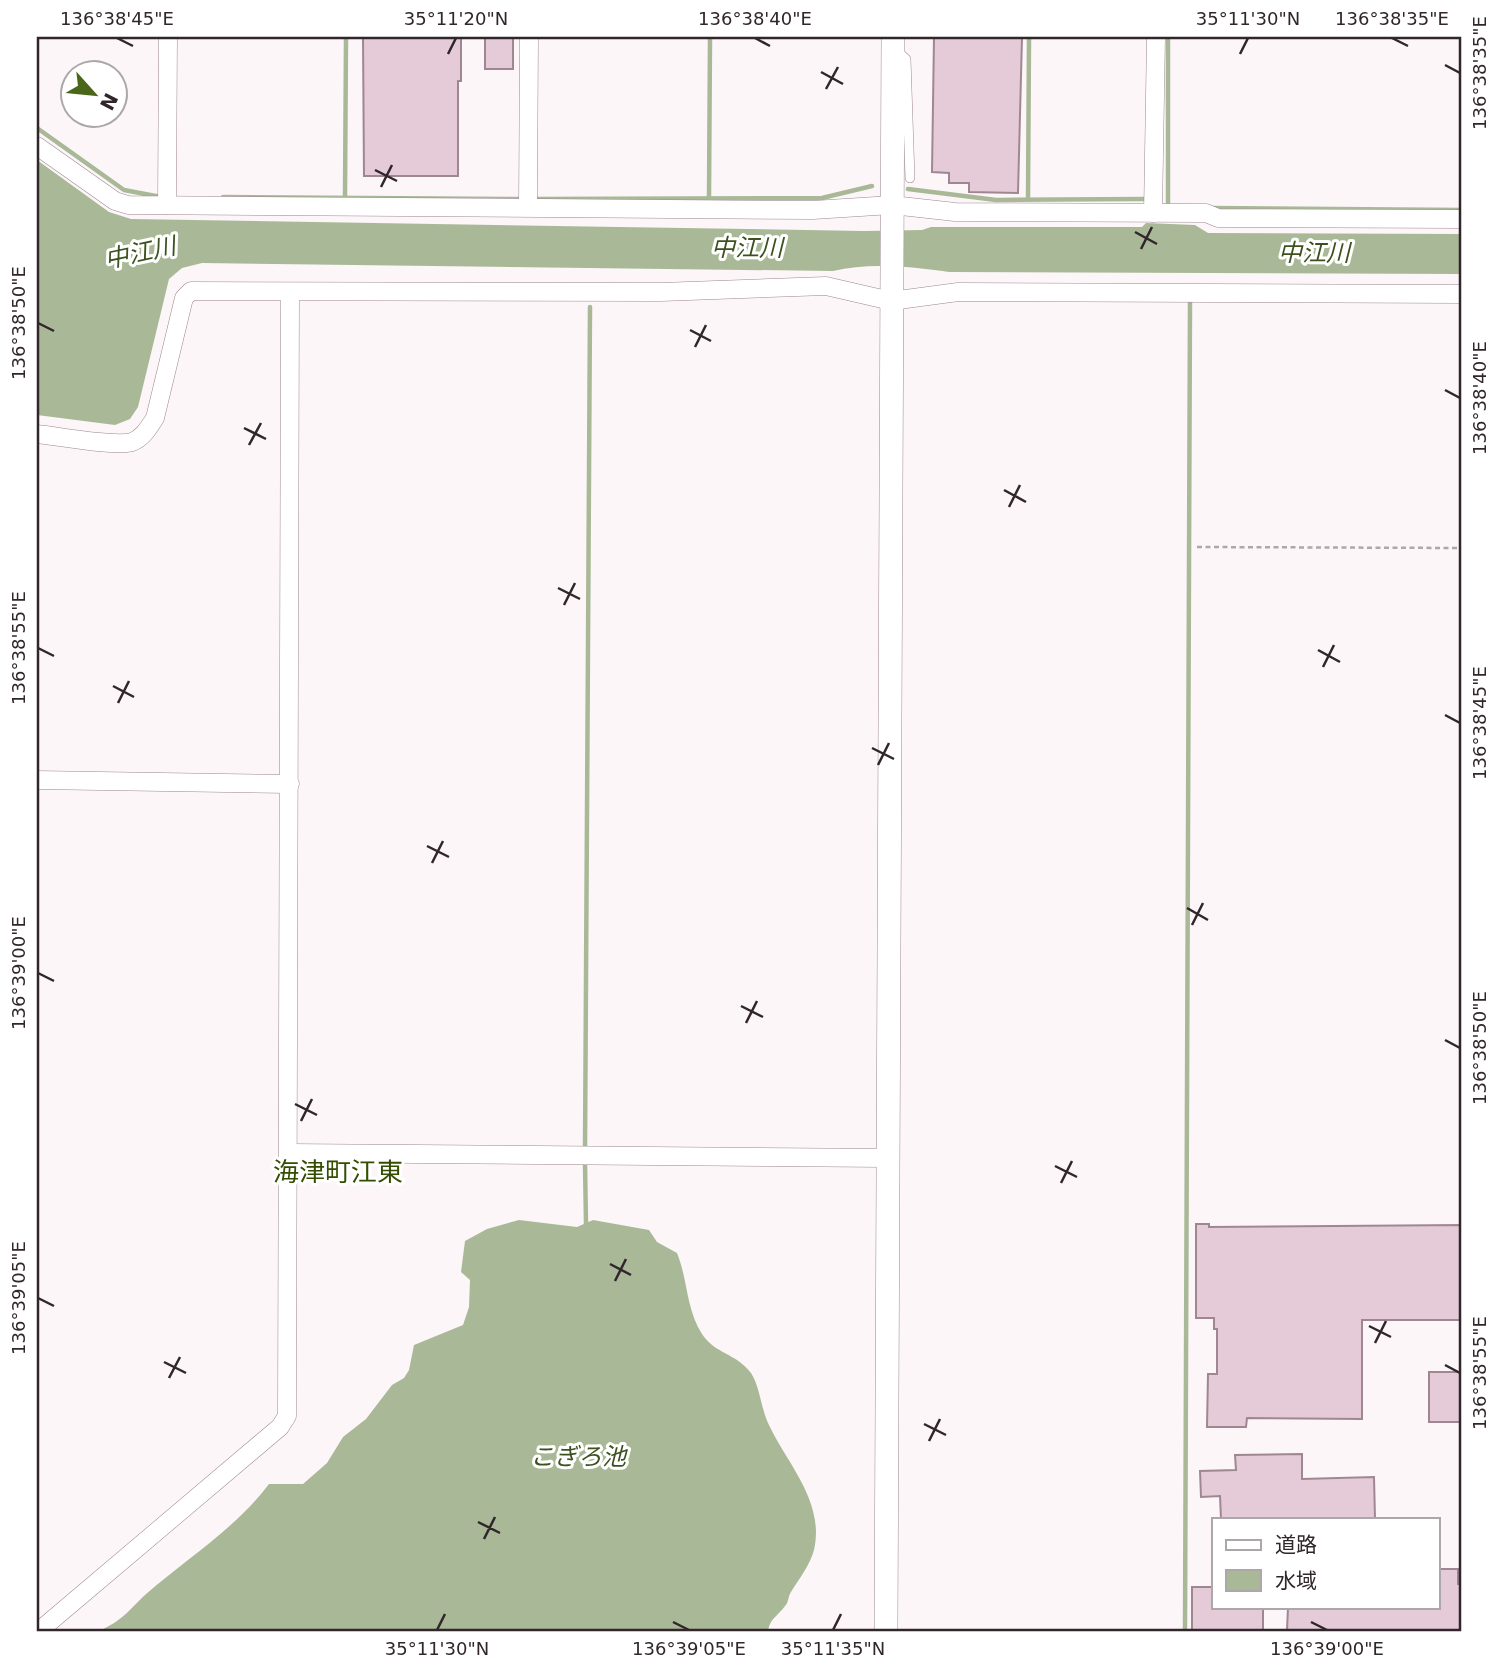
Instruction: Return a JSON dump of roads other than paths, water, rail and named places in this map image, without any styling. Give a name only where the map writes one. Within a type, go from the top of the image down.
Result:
[{"type":"street","points":[[167,205],[168,37]]},
{"type":"street","points":[[528,207],[529,37]]},
{"type":"street","points":[[1155,213],[1156,37]]},
{"type":"street","points":[[886,1631],[893,41]]},
{"type":"street","points":[[37,146],[115,201],[128,205],[1206,213],[1218,218],[1462,219]]},
{"type":"street","points":[[37,434],[132,442],[145,433],[155,418],[184,298],[191,291],[661,292],[826,286],[891,293],[1462,294]]},
{"type":"street","points":[[39,1631],[280,1427],[287,1416],[290,292]]},
{"type":"street","points":[[37,780],[290,784]]},
{"type":"street","points":[[289,1153],[886,1158]]},
{"type":"lane","points":[[893,41],[906,60],[911,178]]},
{"type":"water","name":"中江川","points":[[37,160],[109,212],[131,219],[864,231],[922,230],[931,227],[1142,227],[1146,223],[1195,225],[1208,233],[1462,234],[1462,274],[949,272],[876,266],[833,271],[202,263],[182,268],[169,279],[138,407],[130,419],[115,425],[37,415]]},
{"type":"water","name":"こぎろ池","points":[[519,1220],[577,1227],[593,1220],[649,1230],[657,1242],[677,1253],[693,1315],[702,1334],[713,1346],[739,1361],[751,1373],[768,1423],[809,1499],[816,1532],[810,1561],[786,1604],[772,1620],[768,1631],[99,1631],[119,1619],[225,1530],[269,1484],[303,1484],[327,1463],[343,1437],[366,1419],[392,1385],[404,1378],[409,1370],[414,1345],[463,1325],[469,1307],[470,1280],[461,1272],[465,1241],[487,1229]]},
{"type":"waterway","points":[[345,196],[346,37]]},
{"type":"waterway","points":[[709,197],[710,37]]},
{"type":"waterway","points":[[1028,199],[1029,37]]},
{"type":"waterway","points":[[1168,37],[1168,207]]},
{"type":"waterway","points":[[37,128],[124,190],[161,197]]},
{"type":"waterway","points":[[535,199],[822,198],[872,186]]},
{"type":"waterway","points":[[908,189],[996,200],[1145,199]]},
{"type":"waterway","points":[[223,197],[520,199]]},
{"type":"waterway","points":[[1211,208],[1462,210]]},
{"type":"waterway","points":[[1185,1631],[1190,299]]},
{"type":"waterway","points":[[585,1150],[590,307]]},
{"type":"waterway","points":[[585,1163],[586,1224]]},
{"type":"district","name":"海津町江東","points":[[338,1172]]}]
